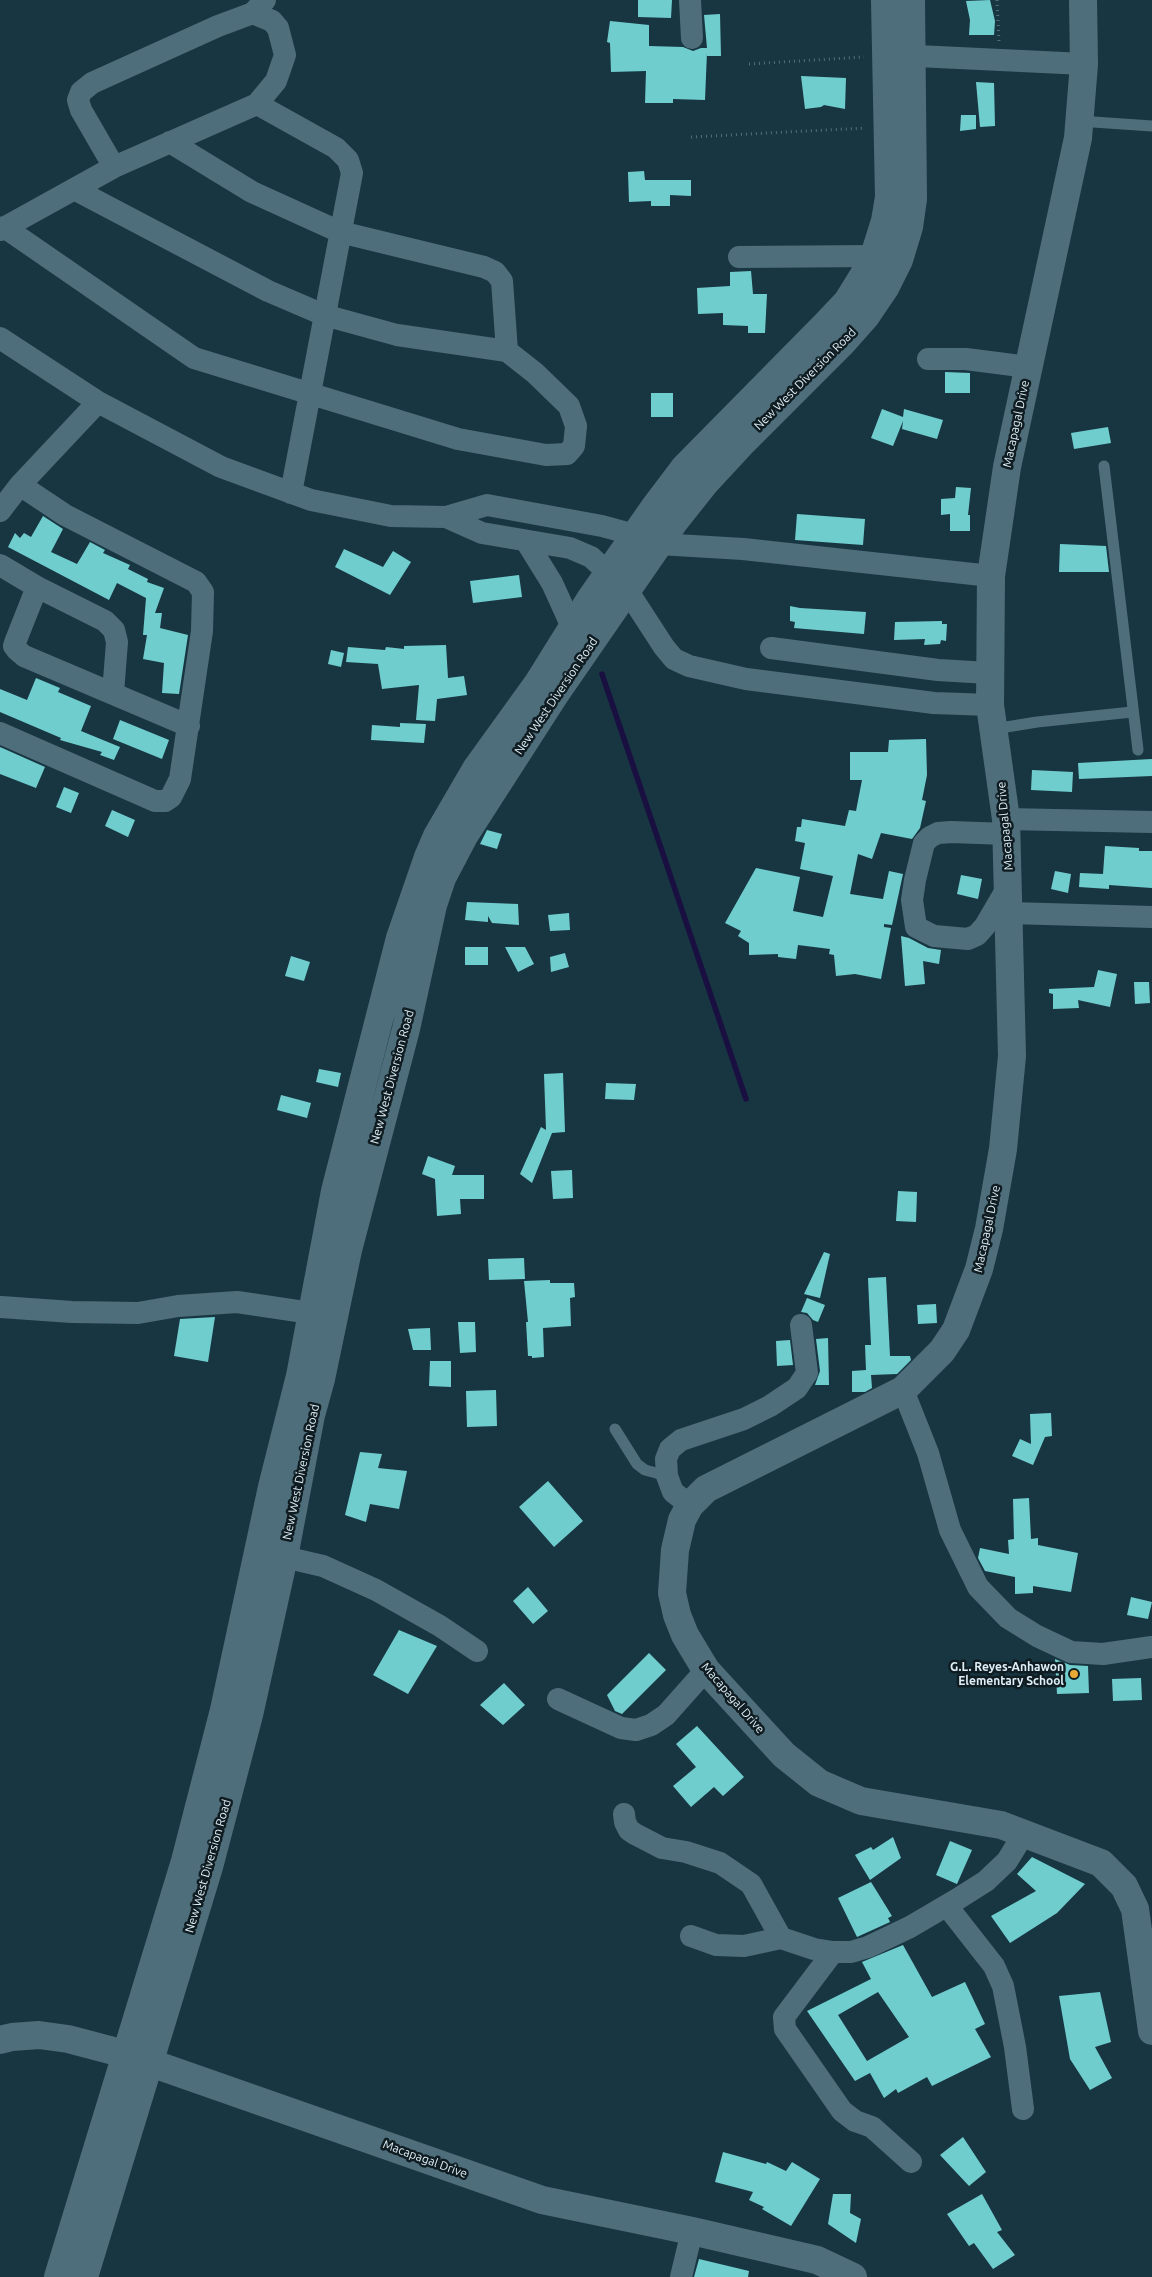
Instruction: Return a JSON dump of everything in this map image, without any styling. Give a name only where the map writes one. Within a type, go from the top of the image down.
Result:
[{"type":"street","points":[[690,0],[692,38]]},
{"type":"street","name":"New West Diversion Road","points":[[647,539],[705,483],[843,342],[866,316],[885,288],[899,260],[909,227],[913,199],[899,55],[885,0]]},
{"type":"street","name":"New West Diversion Road","points":[[58,2277],[137,2058],[209,1868],[249,1716],[284,1556],[311,1416],[321,1380],[348,1250],[406,1029],[433,905],[442,878],[464,836],[556,693],[618,581],[647,539],[685,467],[846,302],[874,256],[885,221],[889,197],[889,126],[899,55],[911,0]]},
{"type":"street","name":"Macapagal Drive","points":[[1083,0],[1084,64],[1078,138],[1007,467],[991,576],[989,673],[992,717],[1007,826],[1012,1056],[1003,1149],[989,1229],[977,1277],[956,1330],[942,1351],[903,1390],[706,1489],[690,1505],[682,1520],[675,1550],[672,1593],[677,1615],[685,1635],[706,1670],[784,1755],[819,1783],[862,1801],[1001,1824],[1023,1835],[1101,1863],[1124,1886],[1135,1910],[1152,2031]]},
{"type":"street","points":[[74,188],[268,291],[324,315],[397,335],[506,351],[535,373],[569,406],[576,426],[574,446],[567,454],[546,455],[458,439],[194,358],[2,229],[74,188],[114,167],[256,104],[276,82],[285,55],[278,28],[259,7],[92,84],[81,92],[78,100],[81,110],[114,167]]},
{"type":"street","points":[[899,55],[1084,64]]},
{"type":"street","points":[[256,104],[336,148],[348,160],[352,173],[291,493]]},
{"type":"street","points":[[170,142],[252,192],[340,232],[484,267],[495,272],[502,281],[506,351]]},
{"type":"street","points":[[739,257],[874,256]]},
{"type":"street","points":[[0,338],[98,402],[221,467],[311,500],[392,516],[446,517],[487,505],[602,526],[647,539],[991,576]]},
{"type":"street","points":[[928,359],[966,358],[1028,367]]},
{"type":"street","points":[[0,511],[20,485],[98,402]]},
{"type":"street","points":[[0,733],[155,802],[165,801],[177,787],[189,726],[202,631],[204,600],[201,586],[65,515],[20,485]]},
{"type":"street","points":[[537,542],[552,516]]},
{"type":"street","points":[[446,517],[482,533],[581,551],[618,581],[658,639],[674,658],[689,666],[746,679],[934,703],[992,717]]},
{"type":"street","points":[[537,542],[552,583],[572,627]]},
{"type":"street","points":[[0,565],[38,587],[105,621],[114,630],[117,642],[112,693]]},
{"type":"street","name":"New West Diversion Road","points":[[84,2277],[185,1861],[224,1710],[272,1487],[300,1376],[335,1191],[400,938],[437,836],[476,769],[538,683],[572,627],[618,581]]},
{"type":"street","points":[[38,587],[14,646],[17,650],[24,656],[189,726]]},
{"type":"street","points":[[746,679],[772,640],[938,670],[989,673]]},
{"type":"street","points":[[934,703],[938,670]]},
{"type":"street","points":[[1009,884],[985,926],[976,935],[968,939],[934,936],[916,927],[912,900],[915,880],[924,844],[930,837],[938,833],[1007,826],[1152,822]]},
{"type":"street","points":[[1010,913],[1152,917]]},
{"type":"street","points":[[1,1307],[72,1312],[138,1313],[178,1306],[237,1302],[312,1314]]},
{"type":"street","points":[[690,1505],[673,1492],[667,1476],[666,1459],[670,1449],[681,1440],[744,1419],[770,1406],[797,1388],[807,1373],[801,1325]]},
{"type":"street","points":[[903,1390],[928,1453],[950,1530],[978,1587],[1002,1612],[1008,1618],[1037,1636],[1071,1652],[1103,1654],[1152,1647]]},
{"type":"street","points":[[284,1556],[324,1566],[376,1590],[440,1626],[477,1650]]},
{"type":"street","points":[[558,1699],[621,1728],[636,1730],[651,1725],[666,1715],[706,1670]]},
{"type":"street","points":[[624,1814],[629,1830],[635,1834],[662,1848],[686,1852],[720,1863],[751,1884],[781,1938]]},
{"type":"street","points":[[691,1936],[716,1945],[744,1946],[781,1938],[814,1949],[833,1952],[851,1952],[868,1947],[946,1906],[986,1880],[1007,1861],[1023,1835]]},
{"type":"street","points":[[946,1906],[994,1966],[1003,1986],[1015,2047],[1023,2109]]},
{"type":"street","points":[[833,1952],[784,2017],[785,2029],[842,2111],[854,2121],[872,2127],[911,2162]]},
{"type":"street","name":"Macapagal Drive","points":[[0,2040],[39,2035],[68,2039],[137,2058],[542,2200],[692,2231],[817,2260],[853,2277]]},
{"type":"street","points":[[681,2277],[692,2231]]},
{"type":"lane","points":[[1079,121],[1152,126]]},
{"type":"lane","points":[[1104,466],[1138,750]]},
{"type":"lane","points":[[992,717],[1038,722],[1132,712]]},
{"type":"lane","points":[[615,1430],[637,1464],[645,1470],[667,1476]]},
{"type":"path","points":[[997,0],[1000,60]]},
{"type":"path","points":[[749,64],[899,55]]},
{"type":"path","points":[[691,137],[889,126]]},
{"type":"building","points":[[638,0],[672,0],[671,18],[638,17]]},
{"type":"building","points":[[990,0],[995,21],[994,35],[969,35],[970,20],[966,1]]},
{"type":"building","points":[[720,14],[721,56],[707,56],[707,52],[705,100],[673,99],[673,103],[645,103],[646,71],[611,72],[610,43],[607,42],[610,21],[649,25],[649,46],[683,47],[693,51],[707,48],[704,15]]},
{"type":"building","points":[[801,76],[846,78],[845,109],[824,105],[805,109]]},
{"type":"building","points":[[976,82],[994,83],[995,126],[980,127]]},
{"type":"building","points":[[961,115],[976,115],[976,129],[960,131]]},
{"type":"building","points":[[644,171],[645,180],[691,180],[691,196],[670,195],[670,206],[651,206],[651,201],[629,202],[628,172]]},
{"type":"building","points":[[751,271],[753,294],[767,294],[765,333],[748,333],[748,326],[723,325],[723,313],[698,314],[697,288],[730,286],[730,272]]},
{"type":"building","points":[[945,372],[970,373],[970,393],[945,393]]},
{"type":"building","points":[[651,393],[673,393],[673,417],[651,417]]},
{"type":"building","points":[[882,409],[903,417],[904,409],[943,420],[937,439],[902,429],[903,421],[893,446],[871,438]]},
{"type":"building","points":[[1108,427],[1111,443],[1074,449],[1071,433]]},
{"type":"building","points":[[956,487],[971,488],[968,515],[970,515],[970,531],[950,531],[950,514],[941,515],[941,499],[955,498]]},
{"type":"building","points":[[797,514],[865,519],[863,545],[795,540]]},
{"type":"building","points":[[43,516],[63,529],[51,552],[77,564],[90,542],[105,550],[103,553],[130,565],[128,569],[148,579],[147,582],[164,588],[155,613],[162,613],[160,628],[188,635],[179,694],[162,693],[164,663],[143,659],[147,635],[143,635],[146,598],[117,583],[109,600],[8,547],[15,533],[20,538],[24,533],[31,537]]},
{"type":"building","points":[[1060,544],[1106,546],[1109,572],[1059,572]]},
{"type":"building","points":[[344,549],[383,567],[393,551],[411,562],[390,595],[335,567]]},
{"type":"building","points":[[519,575],[522,597],[473,603],[470,581]]},
{"type":"building","points":[[790,606],[866,612],[864,634],[794,628],[795,622],[790,621]]},
{"type":"building","points":[[942,621],[942,624],[947,624],[946,641],[941,640],[940,644],[924,645],[925,639],[894,640],[895,622]]},
{"type":"building","points":[[446,645],[448,678],[464,676],[467,695],[437,699],[435,721],[416,720],[419,685],[382,689],[378,664],[346,662],[348,647],[385,650],[386,647],[404,649],[404,646]]},
{"type":"building","points":[[331,650],[344,653],[341,667],[328,664]]},
{"type":"building","points":[[36,678],[60,688],[58,692],[91,706],[81,731],[120,747],[114,760],[100,755],[102,752],[60,740],[61,738],[0,712],[0,689],[27,700]]},
{"type":"building","points":[[120,720],[169,740],[162,759],[113,739]]},
{"type":"building","points":[[400,723],[426,724],[424,743],[371,740],[372,725],[400,727]]},
{"type":"building","points":[[926,739],[927,775],[922,800],[926,801],[920,828],[912,839],[881,833],[872,859],[858,854],[850,894],[883,899],[889,871],[903,874],[892,925],[884,924],[884,927],[891,928],[881,979],[855,974],[836,976],[834,955],[829,954],[830,949],[798,945],[796,959],[778,957],[778,954],[749,955],[749,943],[738,936],[741,931],[725,923],[756,868],[800,877],[793,911],[823,917],[833,876],[800,869],[805,843],[795,841],[797,827],[801,827],[802,819],[845,826],[849,810],[856,811],[862,780],[850,780],[850,752],[888,752],[889,740]]},
{"type":"building","points":[[0,747],[45,767],[36,788],[0,774]]},
{"type":"building","points":[[1152,759],[1152,776],[1079,779],[1078,763]]},
{"type":"building","points":[[1032,770],[1073,772],[1072,792],[1031,790]]},
{"type":"building","points":[[64,787],[79,793],[71,813],[56,807]]},
{"type":"building","points":[[112,810],[135,820],[128,837],[105,826]]},
{"type":"building","points":[[487,830],[502,834],[497,849],[480,844]]},
{"type":"building","points":[[1105,846],[1139,848],[1139,851],[1152,851],[1152,888],[1109,885],[1109,889],[1079,887],[1080,873],[1103,874]]},
{"type":"building","points":[[1055,871],[1071,874],[1068,893],[1051,889]]},
{"type":"building","points":[[961,875],[982,879],[978,899],[957,894]]},
{"type":"building","points":[[467,902],[518,904],[519,925],[492,923],[488,916],[488,922],[465,920]]},
{"type":"building","points":[[569,913],[570,930],[550,931],[548,915]]},
{"type":"building","points":[[901,936],[928,948],[941,950],[939,964],[923,961],[925,984],[905,986]]},
{"type":"building","points":[[465,947],[488,947],[488,965],[465,965]]},
{"type":"building","points":[[505,947],[525,947],[534,964],[518,972]]},
{"type":"building","points":[[565,953],[569,967],[551,972],[550,957]]},
{"type":"building","points":[[291,956],[310,962],[304,981],[285,976]]},
{"type":"building","points":[[1098,970],[1117,974],[1110,1007],[1078,1000],[1079,1008],[1053,1009],[1053,994],[1049,993],[1049,989],[1094,987]]},
{"type":"building","points":[[1134,982],[1149,982],[1150,1003],[1135,1004]]},
{"type":"building","points":[[319,1069],[341,1073],[338,1087],[316,1082]]},
{"type":"building","points":[[563,1073],[565,1132],[552,1133],[532,1183],[520,1174],[541,1127],[546,1130],[544,1074]]},
{"type":"building","points":[[606,1083],[636,1084],[634,1100],[605,1099]]},
{"type":"building","points":[[281,1095],[311,1103],[307,1118],[277,1110]]},
{"type":"building","points":[[428,1156],[455,1166],[452,1175],[484,1175],[484,1199],[460,1199],[461,1214],[437,1216],[435,1179],[422,1174]]},
{"type":"building","points":[[572,1170],[573,1198],[553,1199],[551,1171]]},
{"type":"building","points":[[898,1191],[917,1192],[916,1222],[896,1221]]},
{"type":"building","points":[[824,1252],[830,1254],[820,1298],[804,1294]]},
{"type":"building","points":[[524,1258],[525,1279],[489,1280],[488,1259]]},
{"type":"building","points":[[886,1277],[890,1356],[910,1356],[911,1360],[897,1374],[871,1375],[872,1388],[865,1392],[852,1392],[852,1371],[866,1370],[865,1345],[871,1345],[868,1278]]},
{"type":"building","points":[[550,1280],[550,1283],[574,1283],[575,1297],[570,1298],[571,1326],[543,1328],[544,1357],[532,1358],[532,1356],[528,1356],[526,1322],[528,1322],[524,1281]]},
{"type":"building","points":[[807,1298],[825,1305],[818,1322],[813,1320],[807,1313],[801,1312]]},
{"type":"building","points":[[936,1304],[937,1323],[918,1324],[917,1305]]},
{"type":"building","points":[[215,1317],[208,1362],[174,1356],[180,1319]]},
{"type":"building","points":[[458,1322],[475,1322],[476,1352],[460,1353]]},
{"type":"building","points":[[430,1328],[431,1350],[413,1350],[408,1329]]},
{"type":"building","points":[[828,1338],[829,1385],[815,1385],[820,1371],[816,1339]]},
{"type":"building","points":[[790,1340],[793,1365],[777,1366],[776,1341]]},
{"type":"building","points":[[430,1361],[451,1361],[451,1387],[429,1386]]},
{"type":"building","points":[[496,1390],[497,1426],[467,1427],[466,1391]]},
{"type":"building","points":[[1051,1413],[1052,1436],[1045,1437],[1033,1465],[1012,1456],[1020,1439],[1031,1444],[1030,1414]]},
{"type":"building","points":[[360,1452],[382,1454],[378,1468],[407,1471],[399,1509],[370,1504],[366,1522],[345,1515]]},
{"type":"building","points":[[548,1481],[583,1521],[554,1547],[519,1507]]},
{"type":"building","points":[[1029,1498],[1031,1539],[1038,1538],[1038,1545],[1078,1553],[1071,1592],[1033,1586],[1033,1593],[1015,1594],[1015,1577],[985,1571],[978,1558],[980,1548],[1009,1554],[1008,1540],[1014,1539],[1013,1499]]},
{"type":"building","points":[[528,1587],[548,1611],[533,1624],[513,1601]]},
{"type":"building","points":[[1131,1597],[1152,1602],[1148,1619],[1127,1615]]},
{"type":"building","points":[[399,1630],[437,1646],[408,1694],[373,1675]]},
{"type":"building","points":[[649,1653],[666,1670],[622,1714],[615,1711],[607,1695]]},
{"type":"building","points":[[1055,1659],[1070,1665],[1088,1666],[1089,1693],[1057,1694]]},
{"type":"building","points":[[1141,1678],[1142,1700],[1113,1701],[1112,1679]]},
{"type":"building","points":[[504,1683],[525,1705],[503,1725],[480,1705]]},
{"type":"building","points":[[697,1726],[744,1777],[723,1796],[714,1787],[691,1807],[673,1786],[696,1767],[676,1744]]},
{"type":"building","points":[[893,1837],[901,1858],[870,1880],[855,1855],[871,1847],[873,1850]]},
{"type":"building","points":[[950,1841],[972,1850],[957,1884],[936,1875]]},
{"type":"building","points":[[1032,1857],[1085,1884],[1057,1913],[1010,1943],[991,1916],[1036,1891],[1017,1874]]},
{"type":"building","points":[[871,1882],[892,1916],[888,1918],[890,1922],[857,1937],[838,1898]]},
{"type":"building","points":[[903,1945],[932,1997],[965,1982],[985,2024],[975,2029],[991,2057],[932,2086],[927,2077],[898,2093],[896,2089],[884,2098],[870,2073],[855,2081],[807,2011],[871,1979],[862,1962]],"holes":[[[878,1992],[909,2037],[867,2061],[838,2015]]]},
{"type":"building","points":[[1100,1992],[1111,2042],[1095,2047],[1112,2078],[1090,2090],[1070,2059],[1059,1996]]},
{"type":"building","points":[[963,2137],[986,2172],[969,2186],[940,2155]]},
{"type":"building","points":[[723,2152],[766,2164],[767,2162],[786,2171],[792,2162],[820,2179],[791,2226],[762,2209],[764,2207],[749,2200],[753,2192],[715,2182]]},
{"type":"building","points":[[833,2194],[851,2194],[850,2213],[861,2219],[856,2243],[828,2224]]},
{"type":"building","points":[[982,2194],[1002,2230],[997,2232],[1015,2255],[993,2269],[974,2243],[969,2246],[947,2214]]},
{"type":"building","points":[[699,2259],[749,2271],[748,2277],[694,2277]]},
{"type":"waterway","points":[[602,674],[746,1099]]},
{"type":"place","name":"G.L. Reyes-Anhawon Elementary School","points":[[1074,1674]]}]
